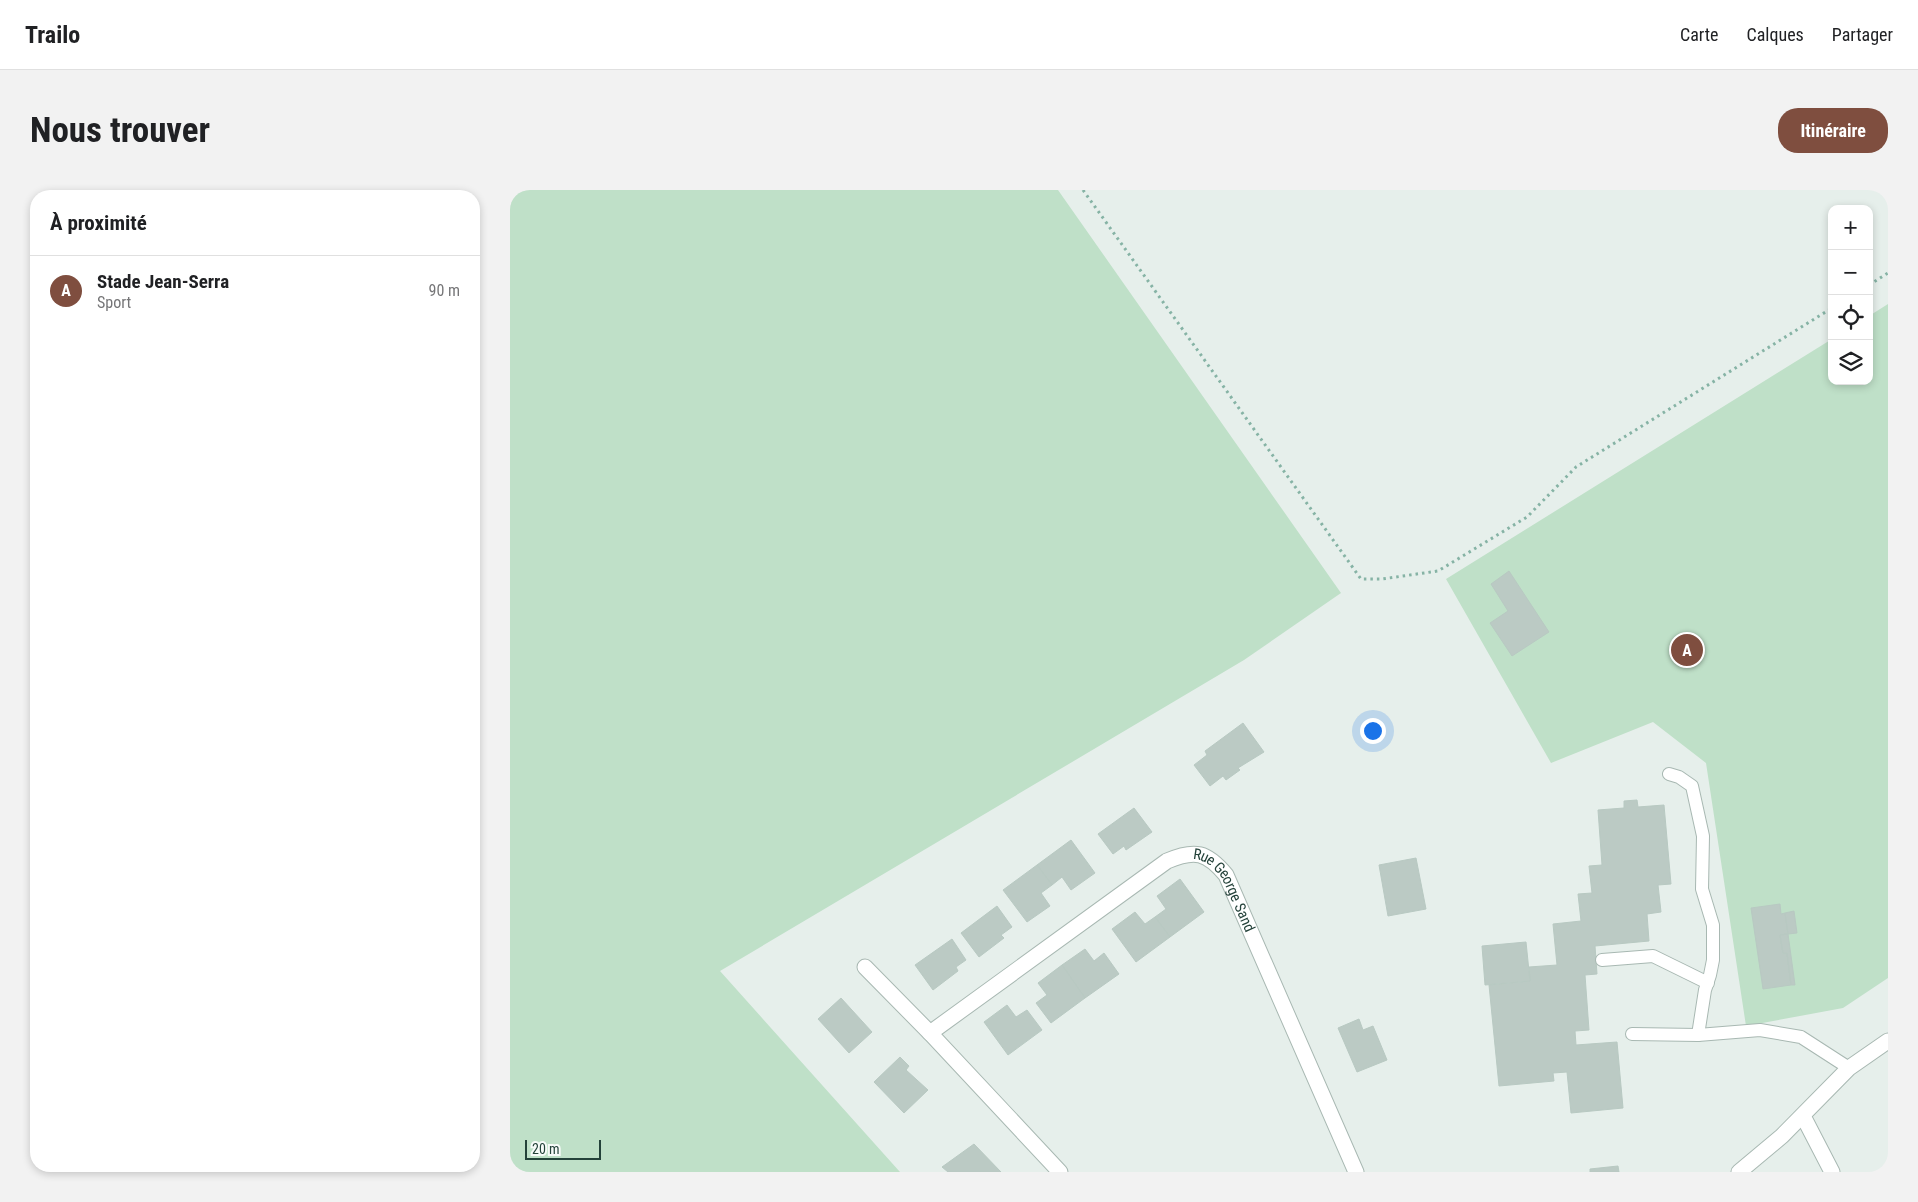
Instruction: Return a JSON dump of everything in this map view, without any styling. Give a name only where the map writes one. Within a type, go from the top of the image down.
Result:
[{"type":"street","name":"Rue George Sand","points":[[930,1033],[1167,861],[1192,853],[1202,855],[1215,862],[1226,875],[1356,1172]]},
{"type":"street","points":[[865,968],[930,1033],[1060,1172]]},
{"type":"street","points":[[1739,1172],[1782,1136],[1849,1068],[1888,1041]]},
{"type":"street","points":[[1803,1116],[1832,1172]]},
{"type":"lane","points":[[1669,774],[1679,777],[1692,786],[1703,836],[1702,889],[1713,924],[1713,960],[1698,1035]]},
{"type":"lane","points":[[1602,960],[1653,956],[1708,983]]},
{"type":"lane","points":[[1632,1034],[1698,1035],[1760,1030],[1800,1037],[1849,1068]]},
{"type":"path","points":[[1083,190],[1361,579],[1382,579],[1438,571],[1527,517],[1576,468],[1828,310]]},
{"type":"path","points":[[1873,282],[1888,273]]},
{"type":"green space","points":[[510,190],[1058,190],[1341,593],[1244,660],[720,971],[900,1172],[510,1172]]},
{"type":"green space","points":[[1888,304],[1888,978],[1843,1008],[1746,1026],[1706,763],[1653,722],[1551,763],[1446,579],[1828,341],[1828,385],[1873,385],[1873,313]]},
{"type":"building","points":[[1509,571],[1549,632],[1512,656],[1490,623],[1508,611],[1491,584]]},
{"type":"building","points":[[1243,723],[1264,752],[1238,768],[1240,770],[1226,780],[1223,776],[1210,786],[1194,765],[1207,755],[1205,751]]},
{"type":"building","points":[[1637,800],[1638,807],[1664,805],[1671,884],[1658,885],[1661,912],[1647,914],[1649,941],[1595,946],[1597,974],[1585,975],[1589,1030],[1575,1031],[1576,1045],[1617,1042],[1623,1108],[1571,1113],[1567,1072],[1553,1073],[1554,1081],[1499,1086],[1489,985],[1530,981],[1529,967],[1557,965],[1553,924],[1581,921],[1578,894],[1592,893],[1589,866],[1602,865],[1598,810],[1624,808],[1624,801]]},
{"type":"building","points":[[1134,808],[1152,832],[1126,850],[1124,846],[1113,854],[1098,834]]},
{"type":"building","points":[[1071,840],[1095,873],[1071,890],[1062,877],[1052,885],[1037,865]]},
{"type":"building","points":[[1416,858],[1426,909],[1388,916],[1379,865]]},
{"type":"building","points":[[1037,865],[1052,885],[1041,893],[1050,906],[1027,922],[1003,890]]},
{"type":"building","points":[[1180,879],[1204,912],[1170,937],[1155,917],[1166,909],[1157,896]]},
{"type":"building","points":[[1780,904],[1781,914],[1785,913],[1788,934],[1780,935],[1783,953],[1787,953],[1791,985],[1763,989],[1751,908]]},
{"type":"building","points":[[997,906],[1012,927],[1001,935],[1004,938],[979,957],[961,933]]},
{"type":"building","points":[[1794,911],[1797,933],[1788,934],[1785,913]]},
{"type":"building","points":[[1135,912],[1145,924],[1155,917],[1170,937],[1136,962],[1112,929]]},
{"type":"building","points":[[1788,934],[1795,985],[1791,985],[1787,953],[1783,953],[1780,935]]},
{"type":"building","points":[[952,939],[966,960],[956,967],[958,971],[933,990],[915,965]]},
{"type":"building","points":[[1526,942],[1530,981],[1485,985],[1482,946]]},
{"type":"building","points":[[1085,949],[1094,961],[1104,953],[1119,974],[1085,998],[1062,965]]},
{"type":"building","points":[[1062,965],[1085,998],[1051,1023],[1036,1003],[1047,995],[1038,983]]},
{"type":"building","points":[[841,998],[872,1032],[849,1053],[818,1019]]},
{"type":"building","points":[[1007,1005],[1016,1017],[1027,1010],[1042,1030],[1008,1055],[984,1022]]},
{"type":"building","points":[[1359,1019],[1363,1030],[1373,1026],[1387,1060],[1357,1072],[1338,1028]]},
{"type":"building","points":[[900,1057],[909,1066],[906,1070],[928,1090],[904,1113],[874,1082]]},
{"type":"building","points":[[974,1144],[1001,1172],[948,1172],[942,1167]]},
{"type":"building","points":[[1618,1166],[1619,1172],[1590,1172],[1590,1169]]},
{"type":"place","name":"Stade Jean-Serra","points":[[1687,650]]}]
